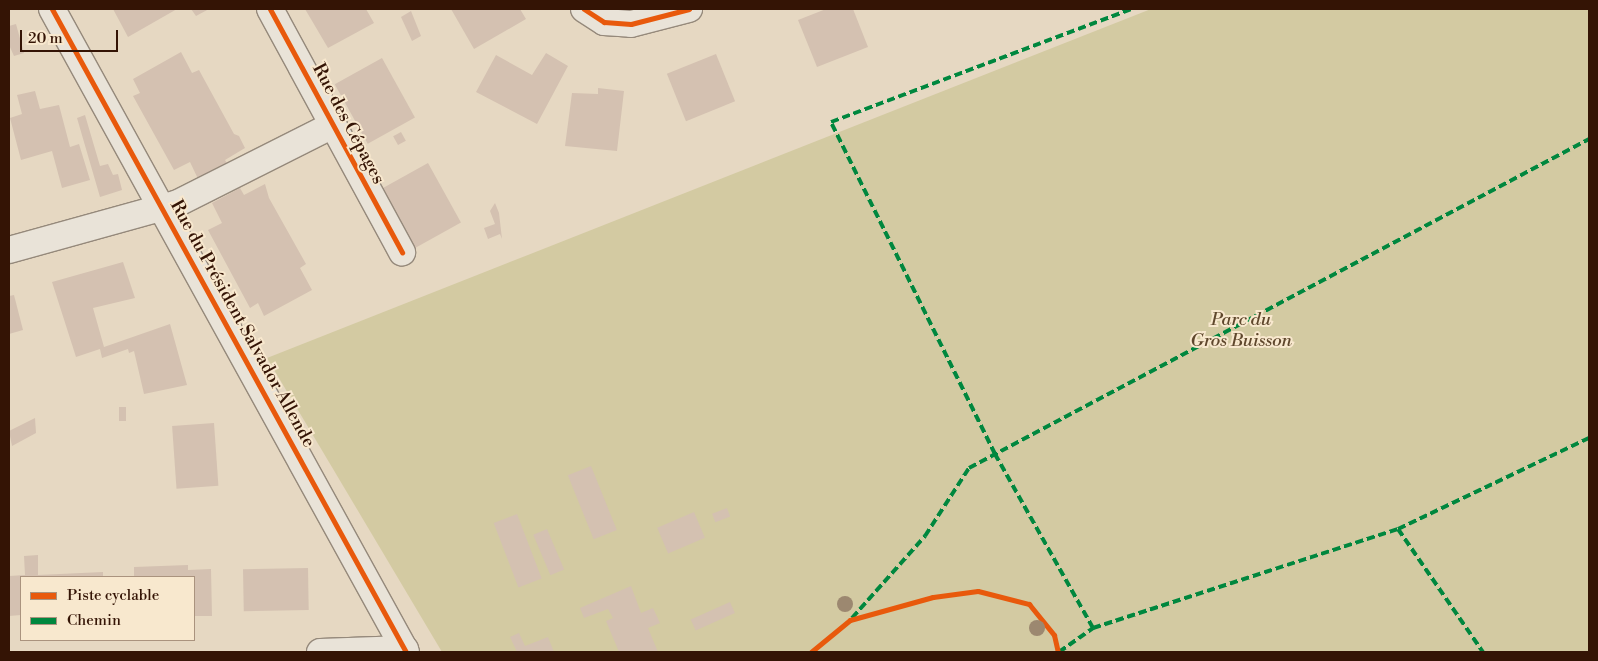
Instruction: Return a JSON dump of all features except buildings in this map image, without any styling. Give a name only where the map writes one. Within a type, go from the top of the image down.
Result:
[{"type":"street","name":"Rue du Président Salvador Allende","points":[[52,9],[405,651]]},
{"type":"street","name":"Rue des Cépages","points":[[270,9],[402,252]]},
{"type":"street","points":[[584,9],[604,22],[631,24],[690,9]]},
{"type":"street","name":"Rue des Cépages","points":[[9,250],[178,203],[333,125]]},
{"type":"street","points":[[320,652],[405,651]]},
{"type":"path","points":[[810,652],[850,620],[933,596],[978,591],[1030,604],[1054,635],[1058,652]]},
{"type":"green space","name":"Parc du Gros Buisson","points":[[1151,9],[1589,9],[1589,652],[442,652],[267,358]]},
{"type":"marked path","points":[[1093,628],[995,454],[831,122],[1132,9]]},
{"type":"marked path","points":[[852,618],[925,536],[969,468],[1589,139]]},
{"type":"marked path","points":[[1059,652],[1093,628],[1398,529],[1589,438]]},
{"type":"marked path","points":[[1398,529],[1483,652]]},
{"type":"cycle path","points":[[52,9],[406,652]]},
{"type":"cycle path","points":[[270,9],[402,252]]},
{"type":"cycle path","points":[[584,9],[604,22],[631,24],[689,9]]},
{"type":"cycle path","points":[[811,652],[850,620],[933,597],[978,591],[1029,604],[1054,635],[1058,652]]}]
